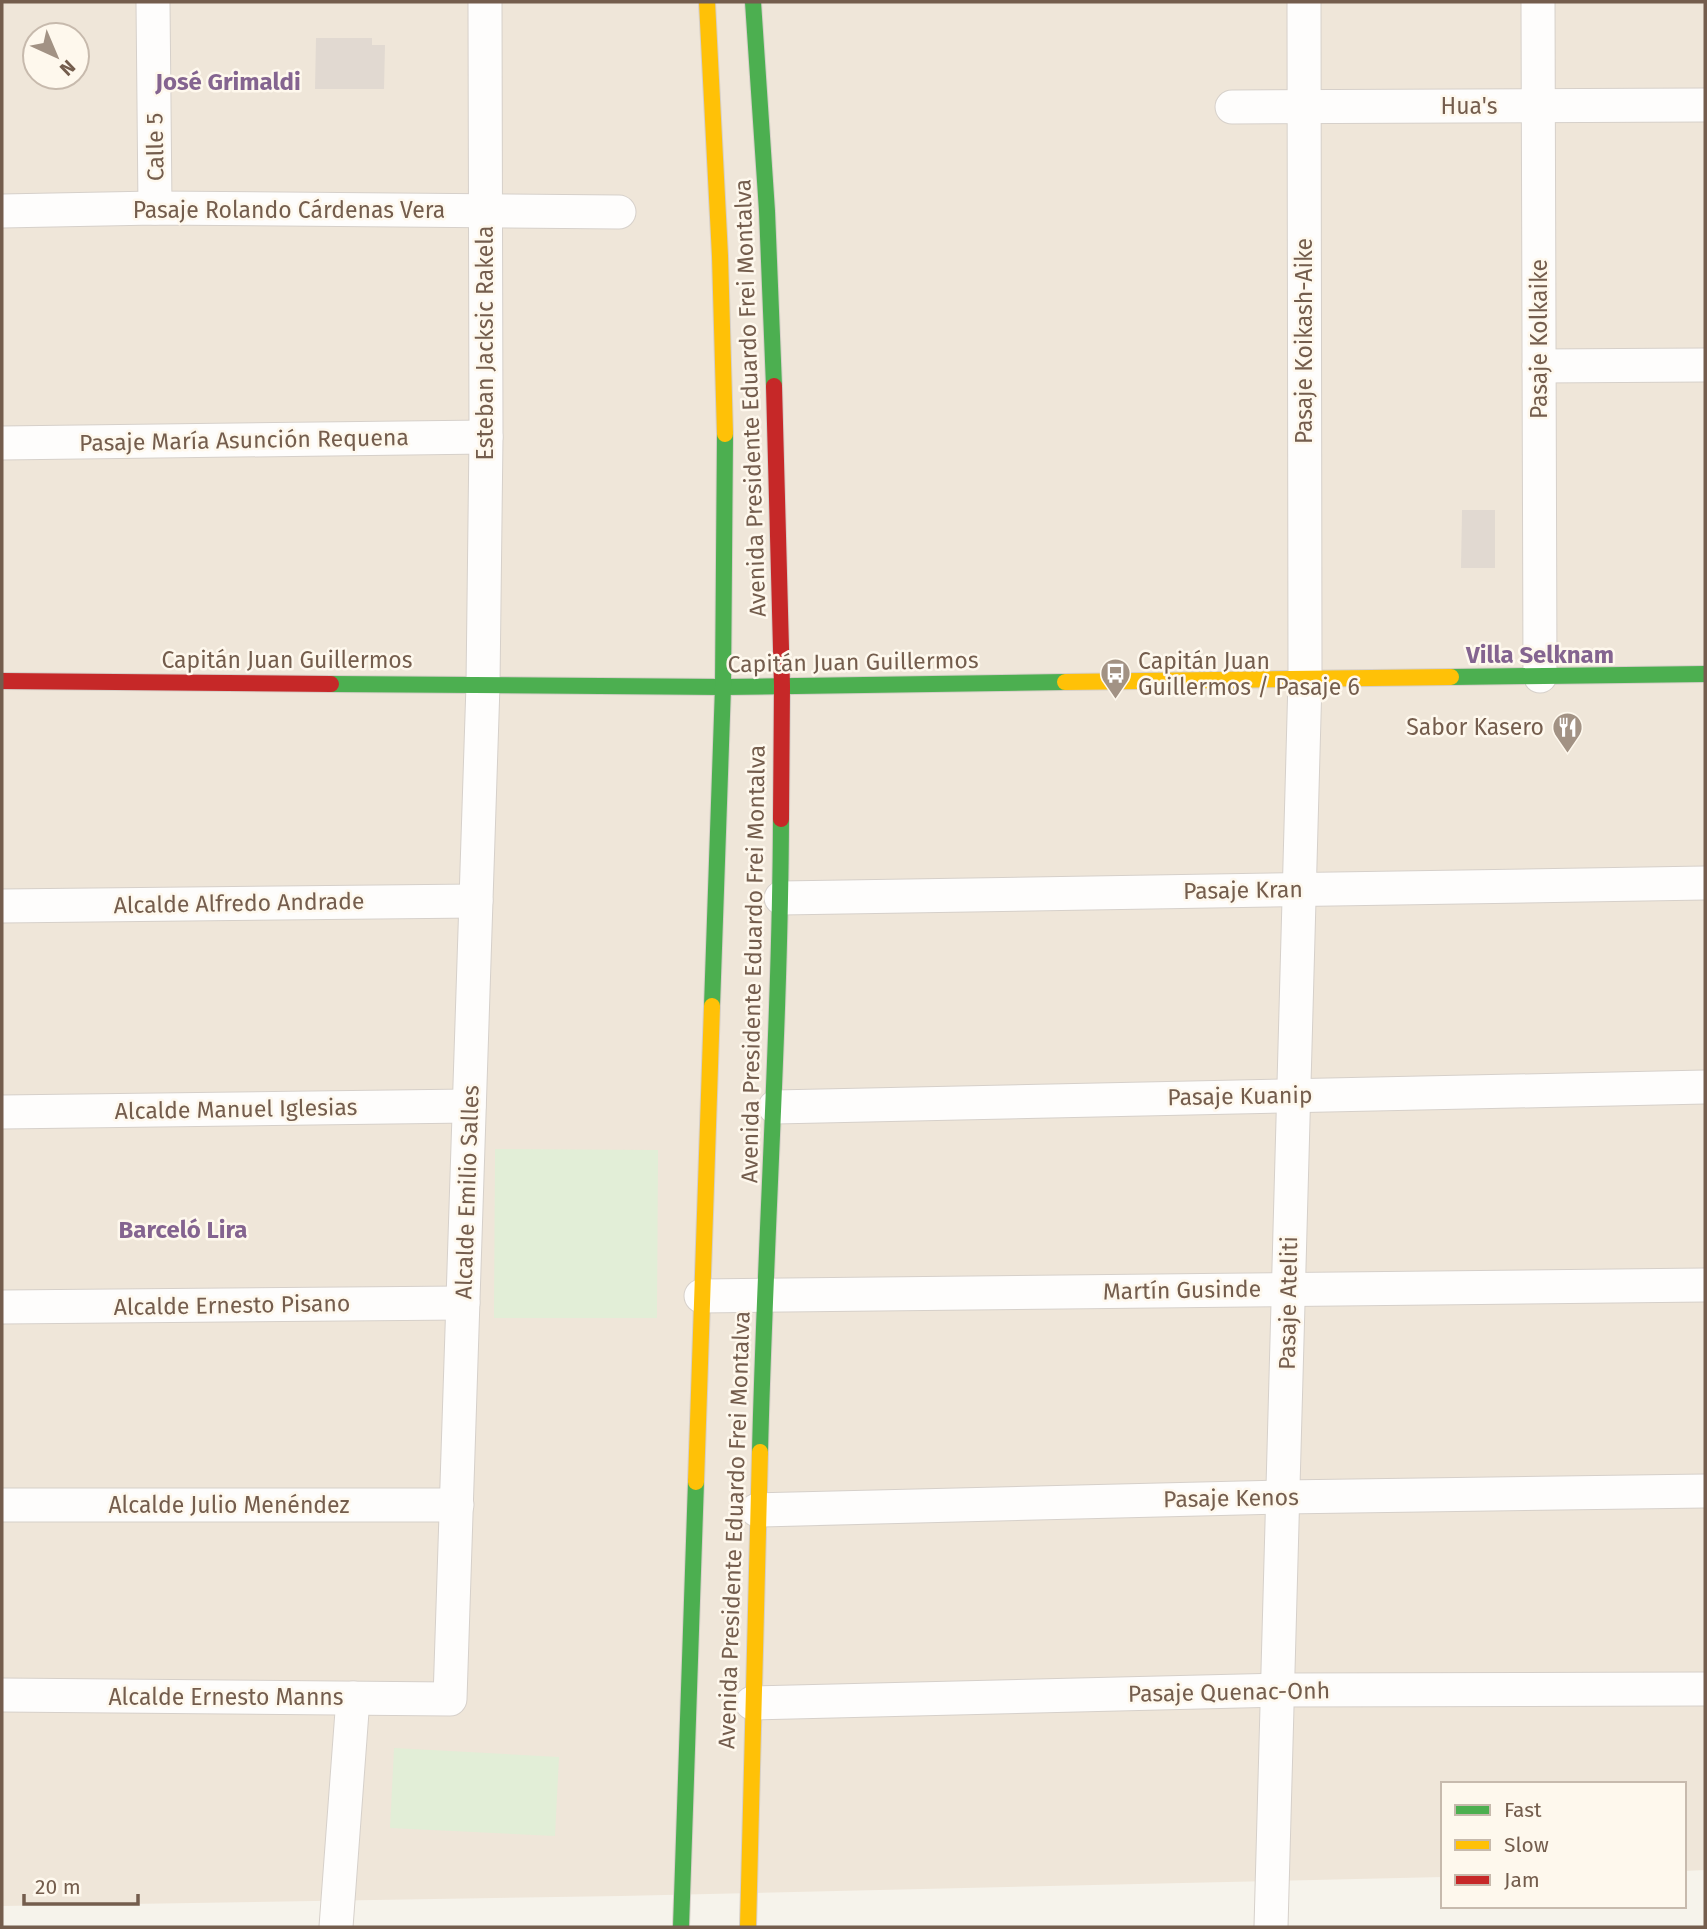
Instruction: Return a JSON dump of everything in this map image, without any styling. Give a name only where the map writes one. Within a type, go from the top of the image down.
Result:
[{"type":"main road","name":"Avenida Presidente Eduardo Frei Montalva","points":[[681,1927],[723,687],[723,343],[718,172],[707,2]]},
{"type":"main road","name":"Avenida Presidente Eduardo Frei Montalva","points":[[748,1927],[757,1510],[764,1296],[775,1107],[781,898],[782,686],[776,422],[767,211],[753,2]]},
{"type":"main road","name":"Capitán Juan Guillermos","points":[[2,681],[723,687],[1705,674]]},
{"type":"street","name":"Calle 5","points":[[153,2],[155,208]]},
{"type":"street","name":"Esteban Jacksic Rakela","points":[[483,685],[486,437],[485,2]]},
{"type":"street","name":"Pasaje Koikash-Aike","points":[[1304,2],[1306,680]]},
{"type":"street","name":"Pasaje Kolkaike","points":[[1538,2],[1540,676]]},
{"type":"street","name":"Hua's","points":[[1232,107],[1705,105]]},
{"type":"street","name":"Pasaje Rolando Cárdenas Vera","points":[[2,211],[155,208],[619,212]]},
{"type":"street","points":[[1539,366],[1705,365]]},
{"type":"street","name":"Pasaje María Asunción Requena","points":[[2,443],[486,437]]},
{"type":"street","name":"Pasaje Ateliti","points":[[1271,1927],[1306,680]]},
{"type":"street","name":"Alcalde Emilio Salles","points":[[450,1699],[483,685]]},
{"type":"street","name":"Pasaje Kran","points":[[781,898],[1705,883]]},
{"type":"street","name":"Alcalde Alfredo Andrade","points":[[2,906],[476,901]]},
{"type":"street","name":"Pasaje Kuanip","points":[[775,1107],[1705,1087]]},
{"type":"street","name":"Alcalde Manuel Iglesias","points":[[2,1112],[469,1106]]},
{"type":"street","name":"Martín Gusinde","points":[[701,1296],[1705,1285]]},
{"type":"street","name":"Alcalde Ernesto Pisano","points":[[2,1307],[463,1303]]},
{"type":"street","name":"Pasaje Kenos","points":[[757,1510],[1283,1497],[1705,1491]]},
{"type":"street","name":"Alcalde Julio Menéndez","points":[[2,1505],[457,1505]]},
{"type":"street","name":"Pasaje Quenac-Onh","points":[[752,1703],[1278,1690],[1705,1689]]},
{"type":"street","name":"Alcalde Ernesto Manns","points":[[2,1695],[450,1699]]},
{"type":"street","points":[[336,1927],[352,1698]]},
{"type":"shaded area","points":[[2,2],[1705,2],[1705,1870],[1686,1871],[1686,1782],[1441,1782],[1441,1877],[621,1896],[2,1906]]},
{"type":"green space","points":[[495,1149],[658,1150],[657,1318],[494,1318]]},
{"type":"green space","points":[[394,1748],[559,1757],[555,1836],[390,1828]]},
{"type":"building","points":[[316,38],[372,38],[372,45],[385,45],[384,89],[315,89]]},
{"type":"building","points":[[1462,510],[1495,510],[1495,568],[1461,568]]},
{"type":"traffic: fast","points":[[753,2],[767,211],[774,386]]},
{"type":"traffic: fast","points":[[712,1006],[723,687],[725,434]]},
{"type":"traffic: fast","points":[[1451,677],[1705,674]]},
{"type":"traffic: fast","points":[[331,684],[723,687],[1065,682]]},
{"type":"traffic: fast","points":[[760,1452],[778,977],[781,819]]},
{"type":"traffic: fast","points":[[681,1927],[696,1482]]},
{"type":"traffic: slow","points":[[707,2],[720,256],[725,434]]},
{"type":"traffic: slow","points":[[1065,682],[1451,677]]},
{"type":"traffic: slow","points":[[696,1482],[712,1006]]},
{"type":"traffic: slow","points":[[748,1927],[760,1452]]},
{"type":"traffic: jam","points":[[774,386],[782,686],[781,819]]},
{"type":"traffic: jam","points":[[2,681],[331,684]]},
{"type":"place","name":"Capitán Juan Guillermos / Pasaje 6","points":[[1115,701]]},
{"type":"place","name":"Sabor Kasero","points":[[1567,754]]},
{"type":"district","name":"José Grimaldi","points":[[228,82]]},
{"type":"district","name":"Villa Selknam","points":[[1540,655]]},
{"type":"district","name":"Barceló Lira","points":[[183,1230]]}]
